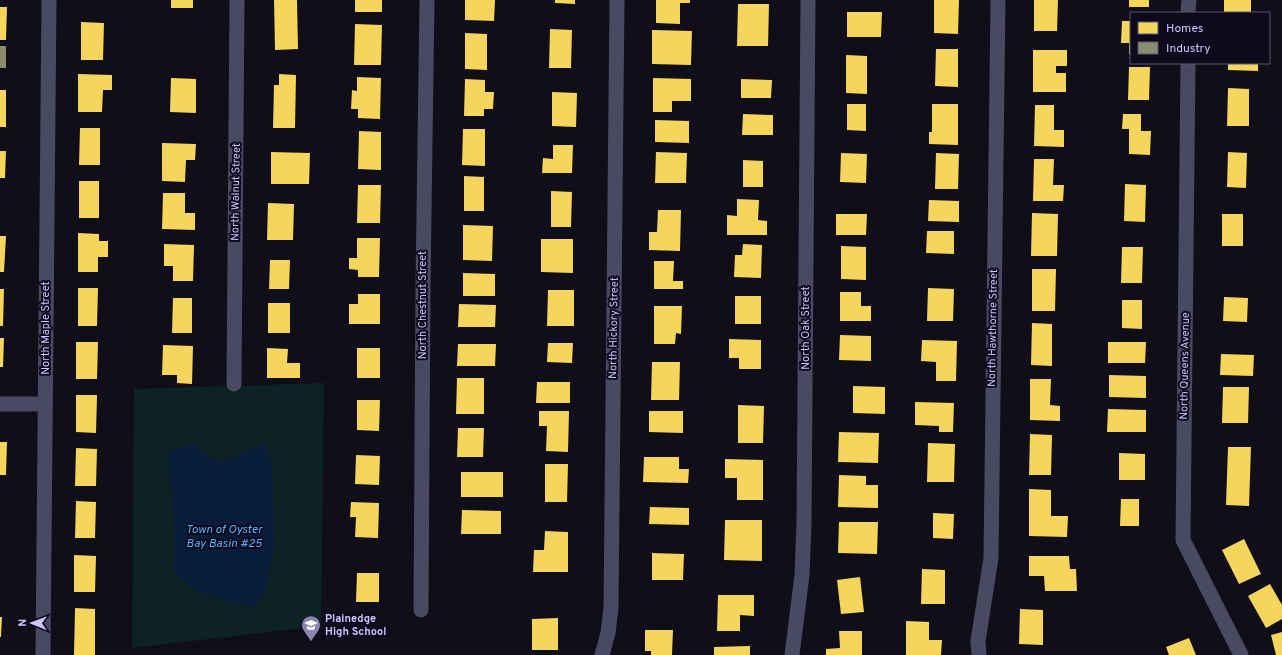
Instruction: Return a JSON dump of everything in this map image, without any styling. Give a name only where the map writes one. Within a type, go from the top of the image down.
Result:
[{"type":"street","name":"North Maple Street","points":[[43,655],[49,0]]},
{"type":"street","name":"North Walnut Street","points":[[234,384],[237,0]]},
{"type":"street","name":"North Chestnut Street","points":[[421,610],[422,293],[427,0]]},
{"type":"street","name":"North Hickory Street","points":[[602,655],[608,633],[611,608],[617,0]]},
{"type":"street","name":"North Oak Street","points":[[792,655],[802,575],[804,523],[808,0]]},
{"type":"street","name":"North Hawthorne Street","points":[[979,655],[978,640],[990,558],[998,0]]},
{"type":"street","points":[[1188,12],[1189,0]]},
{"type":"street","name":"North Queens Avenue","points":[[1188,64],[1183,540],[1240,655]]},
{"type":"street","points":[[0,404],[45,404]]},
{"type":"green space","points":[[324,383],[321,626],[132,648],[134,389]]},
{"type":"water","name":"Town of Oyster Bay Basin #25","points":[[264,442],[272,462],[275,548],[269,569],[266,590],[254,607],[229,602],[196,591],[174,572],[173,507],[168,453],[194,443],[215,462],[236,457]]},
{"type":"building: Homes","points":[[171,0],[193,0],[193,8],[171,8]]},
{"type":"building: Homes","points":[[274,0],[297,0],[298,49],[275,50]]},
{"type":"building: Homes","points":[[355,0],[382,0],[382,12],[355,12]]},
{"type":"building: Homes","points":[[465,0],[495,0],[494,21],[465,20]]},
{"type":"building: Homes","points":[[555,0],[575,0],[575,4],[555,3]]},
{"type":"building: Homes","points":[[656,0],[690,0],[690,3],[680,3],[680,24],[656,23]]},
{"type":"building: Homes","points":[[934,0],[959,0],[958,34],[934,33]]},
{"type":"building: Homes","points":[[1034,0],[1058,0],[1057,31],[1034,31]]},
{"type":"building: Homes","points":[[1129,0],[1149,0],[1149,7],[1129,7]]},
{"type":"building: Homes","points":[[1224,0],[1251,0],[1251,12],[1224,12]]},
{"type":"building: Homes","points":[[738,4],[769,4],[768,46],[737,46]]},
{"type":"building: Homes","points":[[0,7],[7,7],[6,40],[0,40]]},
{"type":"building: Homes","points":[[847,12],[882,12],[881,37],[847,37]]},
{"type":"building: Homes","points":[[1122,21],[1130,21],[1130,54],[1129,43],[1121,43]]},
{"type":"building: Homes","points":[[81,22],[104,23],[103,60],[81,60]]},
{"type":"building: Homes","points":[[355,24],[382,25],[381,65],[354,65]]},
{"type":"building: Homes","points":[[550,29],[572,30],[571,68],[549,68]]},
{"type":"building: Homes","points":[[652,30],[692,31],[691,65],[652,64]]},
{"type":"building: Homes","points":[[465,33],[487,34],[487,70],[465,69]]},
{"type":"building: Homes","points":[[936,49],[958,49],[958,87],[935,86]]},
{"type":"building: Homes","points":[[1033,50],[1067,50],[1067,66],[1056,66],[1056,73],[1066,73],[1066,92],[1033,92]]},
{"type":"building: Homes","points":[[846,55],[867,56],[867,94],[846,93]]},
{"type":"building: Homes","points":[[1228,64],[1258,64],[1258,71],[1228,70]]},
{"type":"building: Homes","points":[[1129,67],[1150,67],[1149,100],[1128,100]]},
{"type":"building: Homes","points":[[78,74],[112,75],[112,90],[103,90],[102,112],[78,112]]},
{"type":"building: Homes","points":[[279,74],[296,75],[295,128],[273,128],[274,85],[279,85]]},
{"type":"building: Homes","points":[[357,77],[381,78],[380,119],[358,118],[358,109],[351,109],[352,90],[357,91]]},
{"type":"building: Homes","points":[[171,78],[196,79],[196,113],[170,112]]},
{"type":"building: Homes","points":[[653,78],[691,79],[691,101],[672,101],[672,112],[653,112]]},
{"type":"building: Homes","points":[[465,79],[485,80],[485,92],[494,92],[493,109],[484,109],[484,116],[464,116]]},
{"type":"building: Homes","points":[[741,79],[772,80],[771,98],[741,98]]},
{"type":"building: Homes","points":[[1228,88],[1249,89],[1249,126],[1227,126]]},
{"type":"building: Homes","points":[[0,90],[6,90],[6,127],[0,127]]},
{"type":"building: Homes","points":[[552,92],[577,93],[576,127],[552,126]]},
{"type":"building: Homes","points":[[847,104],[866,104],[866,131],[847,130]]},
{"type":"building: Homes","points":[[932,104],[958,104],[958,145],[929,144],[929,132],[932,132]]},
{"type":"building: Homes","points":[[1035,105],[1054,105],[1054,130],[1064,130],[1064,147],[1034,146]]},
{"type":"building: Homes","points":[[743,114],[773,115],[773,135],[742,135]]},
{"type":"building: Homes","points":[[1123,114],[1141,114],[1141,131],[1151,131],[1150,155],[1129,154],[1129,129],[1122,129]]},
{"type":"building: Homes","points":[[655,120],[689,121],[689,143],[655,142]]},
{"type":"building: Homes","points":[[80,128],[100,128],[100,165],[79,165]]},
{"type":"building: Homes","points":[[463,129],[485,129],[485,166],[462,165]]},
{"type":"building: Homes","points":[[359,131],[381,132],[381,170],[358,169]]},
{"type":"building: Homes","points":[[162,143],[196,144],[195,160],[186,160],[185,182],[162,181]]},
{"type":"building: Homes","points":[[553,145],[573,145],[572,173],[542,173],[543,158],[553,159]]},
{"type":"building: Homes","points":[[0,151],[6,151],[5,178],[0,178]]},
{"type":"building: Homes","points":[[271,152],[310,153],[309,184],[271,184]]},
{"type":"building: Homes","points":[[656,152],[687,153],[686,183],[655,183]]},
{"type":"building: Homes","points":[[1228,152],[1247,153],[1246,188],[1227,187]]},
{"type":"building: Homes","points":[[841,153],[867,154],[866,183],[840,182]]},
{"type":"building: Homes","points":[[936,153],[959,154],[958,189],[935,189]]},
{"type":"building: Homes","points":[[1034,159],[1054,159],[1053,185],[1064,185],[1063,201],[1033,201]]},
{"type":"building: Homes","points":[[743,160],[763,161],[763,187],[743,187]]},
{"type":"building: Homes","points":[[464,176],[484,177],[484,211],[464,211]]},
{"type":"building: Homes","points":[[79,181],[99,181],[99,218],[79,218]]},
{"type":"building: Homes","points":[[1125,184],[1146,185],[1145,222],[1124,221]]},
{"type":"building: Homes","points":[[358,185],[381,185],[380,223],[357,223]]},
{"type":"building: Homes","points":[[551,191],[572,192],[571,227],[551,227]]},
{"type":"building: Homes","points":[[163,193],[185,193],[185,213],[195,213],[195,230],[162,229]]},
{"type":"building: Homes","points":[[737,199],[759,200],[758,220],[767,221],[767,235],[727,235],[727,215],[737,216]]},
{"type":"building: Homes","points":[[929,200],[959,201],[959,222],[928,221]]},
{"type":"building: Homes","points":[[268,203],[294,204],[293,240],[267,240]]},
{"type":"building: Homes","points":[[658,210],[681,210],[680,251],[649,250],[649,232],[657,232]]},
{"type":"building: Homes","points":[[1032,213],[1058,214],[1057,256],[1031,256]]},
{"type":"building: Homes","points":[[836,214],[867,214],[866,235],[836,235]]},
{"type":"building: Homes","points":[[1222,214],[1243,214],[1243,246],[1222,246]]},
{"type":"building: Homes","points":[[463,225],[493,226],[492,261],[463,260]]},
{"type":"building: Homes","points":[[927,231],[954,231],[954,254],[926,253]]},
{"type":"building: Homes","points":[[78,233],[99,234],[99,241],[108,241],[108,257],[98,257],[98,272],[78,272]]},
{"type":"building: Homes","points":[[0,236],[6,236],[4,272],[0,272]]},
{"type":"building: Homes","points":[[357,238],[380,238],[379,277],[358,277],[358,270],[349,269],[349,258],[357,258]]},
{"type":"building: Homes","points":[[541,239],[573,239],[573,273],[541,272]]},
{"type":"building: Homes","points":[[164,244],[194,245],[193,281],[173,281],[173,266],[164,266]]},
{"type":"building: Homes","points":[[743,244],[762,245],[761,278],[734,277],[735,255],[742,255]]},
{"type":"building: Homes","points":[[841,246],[866,247],[866,280],[841,279]]},
{"type":"building: Homes","points":[[1122,247],[1143,247],[1142,283],[1121,283]]},
{"type":"building: Homes","points":[[270,260],[290,260],[289,289],[269,289]]},
{"type":"building: Homes","points":[[654,261],[674,261],[673,281],[683,281],[683,289],[654,289]]},
{"type":"building: Homes","points":[[1032,269],[1056,269],[1055,311],[1032,311]]},
{"type":"building: Homes","points":[[463,273],[495,274],[495,296],[463,296]]},
{"type":"building: Homes","points":[[78,288],[98,288],[97,326],[78,326]]},
{"type":"building: Homes","points":[[928,288],[954,289],[953,321],[927,321]]},
{"type":"building: Homes","points":[[0,289],[4,289],[3,326],[0,326]]},
{"type":"building: Homes","points":[[548,290],[574,290],[574,326],[547,326]]},
{"type":"building: Homes","points":[[840,292],[861,292],[861,306],[871,306],[871,321],[840,321]]},
{"type":"building: Homes","points":[[358,294],[380,294],[380,324],[349,324],[349,304],[358,304]]},
{"type":"building: Homes","points":[[735,296],[761,296],[761,324],[735,324]]},
{"type":"building: Homes","points":[[1224,297],[1248,298],[1247,322],[1223,321]]},
{"type":"building: Homes","points":[[173,298],[192,298],[192,333],[172,333]]},
{"type":"building: Homes","points":[[1122,300],[1142,300],[1142,329],[1122,328]]},
{"type":"building: Homes","points":[[268,303],[290,303],[290,333],[268,333]]},
{"type":"building: Homes","points":[[459,304],[496,305],[495,327],[458,327]]},
{"type":"building: Homes","points":[[654,306],[682,306],[681,334],[676,333],[675,344],[654,344]]},
{"type":"building: Homes","points":[[1032,323],[1052,324],[1052,366],[1031,365]]},
{"type":"building: Homes","points":[[840,335],[871,336],[871,361],[839,360]]},
{"type":"building: Homes","points":[[0,338],[4,338],[3,367],[0,367]]},
{"type":"building: Homes","points":[[729,339],[761,340],[761,369],[739,369],[739,358],[729,358]]},
{"type":"building: Homes","points":[[922,340],[957,341],[956,381],[936,381],[936,362],[921,361]]},
{"type":"building: Homes","points":[[76,342],[98,342],[97,379],[76,379]]},
{"type":"building: Homes","points":[[1108,342],[1146,342],[1145,363],[1108,363]]},
{"type":"building: Homes","points":[[548,343],[573,343],[572,363],[547,362]]},
{"type":"building: Homes","points":[[458,344],[496,344],[495,366],[457,366]]},
{"type":"building: Homes","points":[[163,345],[193,346],[192,384],[177,383],[177,375],[162,375]]},
{"type":"building: Homes","points":[[267,348],[288,349],[287,363],[300,363],[300,378],[267,378]]},
{"type":"building: Homes","points":[[357,348],[380,348],[380,378],[357,378]]},
{"type":"building: Homes","points":[[1221,354],[1254,355],[1253,376],[1220,375]]},
{"type":"building: Homes","points":[[652,362],[680,362],[679,400],[651,400]]},
{"type":"building: Homes","points":[[1109,375],[1146,376],[1146,398],[1109,397]]},
{"type":"building: Homes","points":[[457,378],[484,378],[484,414],[456,414]]},
{"type":"building: Homes","points":[[1030,379],[1051,379],[1050,405],[1060,406],[1060,421],[1030,420]]},
{"type":"building: Homes","points":[[537,382],[570,382],[570,403],[536,403]]},
{"type":"building: Homes","points":[[853,386],[885,387],[885,414],[853,413]]},
{"type":"building: Homes","points":[[1223,387],[1249,387],[1248,423],[1222,423]]},
{"type":"building: Homes","points":[[76,395],[97,395],[96,433],[76,432]]},
{"type":"building: Homes","points":[[357,400],[380,400],[379,431],[357,430]]},
{"type":"building: Homes","points":[[915,402],[954,403],[953,432],[939,432],[939,426],[915,425]]},
{"type":"building: Homes","points":[[738,405],[764,406],[763,443],[738,443]]},
{"type":"building: Homes","points":[[1108,409],[1146,410],[1146,432],[1107,432]]},
{"type":"building: Homes","points":[[539,411],[569,411],[568,452],[546,451],[547,426],[539,426]]},
{"type":"building: Homes","points":[[649,411],[683,411],[683,433],[649,432]]},
{"type":"building: Homes","points":[[458,428],[484,428],[483,457],[457,457]]},
{"type":"building: Homes","points":[[839,432],[879,433],[878,463],[838,462]]},
{"type":"building: Homes","points":[[1030,434],[1052,435],[1051,475],[1029,475]]},
{"type":"building: Homes","points":[[0,442],[7,442],[6,475],[0,475]]},
{"type":"building: Homes","points":[[928,443],[955,444],[954,482],[927,482]]},
{"type":"building: Homes","points":[[1228,447],[1251,447],[1249,506],[1226,505]]},
{"type":"building: Homes","points":[[76,448],[97,449],[96,486],[75,486]]},
{"type":"building: Homes","points":[[1119,453],[1145,454],[1145,480],[1119,480]]},
{"type":"building: Homes","points":[[356,455],[380,456],[379,485],[355,484]]},
{"type":"building: Homes","points":[[644,457],[679,457],[679,469],[689,469],[688,483],[643,482]]},
{"type":"building: Homes","points":[[725,459],[763,460],[763,500],[737,500],[737,478],[725,478]]},
{"type":"building: Homes","points":[[545,464],[568,464],[567,502],[545,502]]},
{"type":"building: Homes","points":[[461,472],[503,472],[503,497],[461,497]]},
{"type":"building: Homes","points":[[839,475],[866,476],[866,485],[878,485],[878,508],[838,507]]},
{"type":"building: Homes","points":[[1029,489],[1051,490],[1051,516],[1068,516],[1067,537],[1029,536]]},
{"type":"building: Homes","points":[[1121,499],[1139,499],[1139,526],[1120,526]]},
{"type":"building: Homes","points":[[76,501],[96,502],[95,538],[75,538]]},
{"type":"building: Homes","points":[[351,502],[379,503],[378,538],[355,537],[356,517],[350,517]]},
{"type":"building: Homes","points":[[650,507],[689,508],[689,525],[649,524]]},
{"type":"building: Homes","points":[[462,510],[501,511],[501,534],[461,534]]},
{"type":"building: Homes","points":[[933,513],[954,514],[953,539],[933,538]]},
{"type":"building: Homes","points":[[725,520],[762,520],[762,561],[724,560]]},
{"type":"building: Homes","points":[[839,522],[878,522],[877,554],[838,553]]},
{"type":"building: Homes","points":[[545,531],[568,532],[568,572],[533,572],[534,550],[544,550]]},
{"type":"building: Homes","points":[[1244,539],[1261,574],[1239,584],[1222,550]]},
{"type":"building: Homes","points":[[652,553],[684,554],[683,580],[652,580]]},
{"type":"building: Homes","points":[[74,555],[96,556],[95,592],[74,592]]},
{"type":"building: Homes","points":[[1029,556],[1069,556],[1070,569],[1076,569],[1077,591],[1045,591],[1044,576],[1029,576]]},
{"type":"building: Homes","points":[[922,569],[945,570],[945,604],[921,604]]},
{"type":"building: Homes","points":[[357,573],[379,573],[379,602],[356,602]]},
{"type":"building: Homes","points":[[860,577],[864,612],[841,614],[837,580]]},
{"type":"building: Homes","points":[[1270,584],[1282,605],[1282,619],[1266,628],[1248,596]]},
{"type":"building: Homes","points":[[718,595],[754,595],[754,616],[740,615],[740,631],[717,631]]},
{"type":"building: Homes","points":[[75,608],[95,609],[95,655],[74,655]]},
{"type":"building: Homes","points":[[1020,609],[1043,610],[1043,645],[1019,644]]},
{"type":"building: Homes","points":[[0,617],[2,617],[1,637],[0,637]]},
{"type":"building: Homes","points":[[558,618],[558,650],[532,650],[532,619]]},
{"type":"building: Homes","points":[[906,621],[929,622],[929,640],[942,640],[941,655],[906,655]]},
{"type":"building: Homes","points":[[645,630],[673,630],[672,655],[651,655],[651,651],[645,651]]},
{"type":"building: Homes","points":[[839,631],[862,631],[862,655],[826,655],[826,649],[840,648]]},
{"type":"building: Homes","points":[[1282,632],[1282,655],[1276,655],[1271,635]]},
{"type":"building: Homes","points":[[1189,638],[1196,655],[1169,655],[1166,647]]},
{"type":"building: Homes","points":[[750,646],[750,655],[714,655],[714,647]]},
{"type":"building: Industry","points":[[0,46],[6,46],[6,68],[0,68]]},
{"type":"place","name":"Plainedge High School","points":[[311,642]]}]
